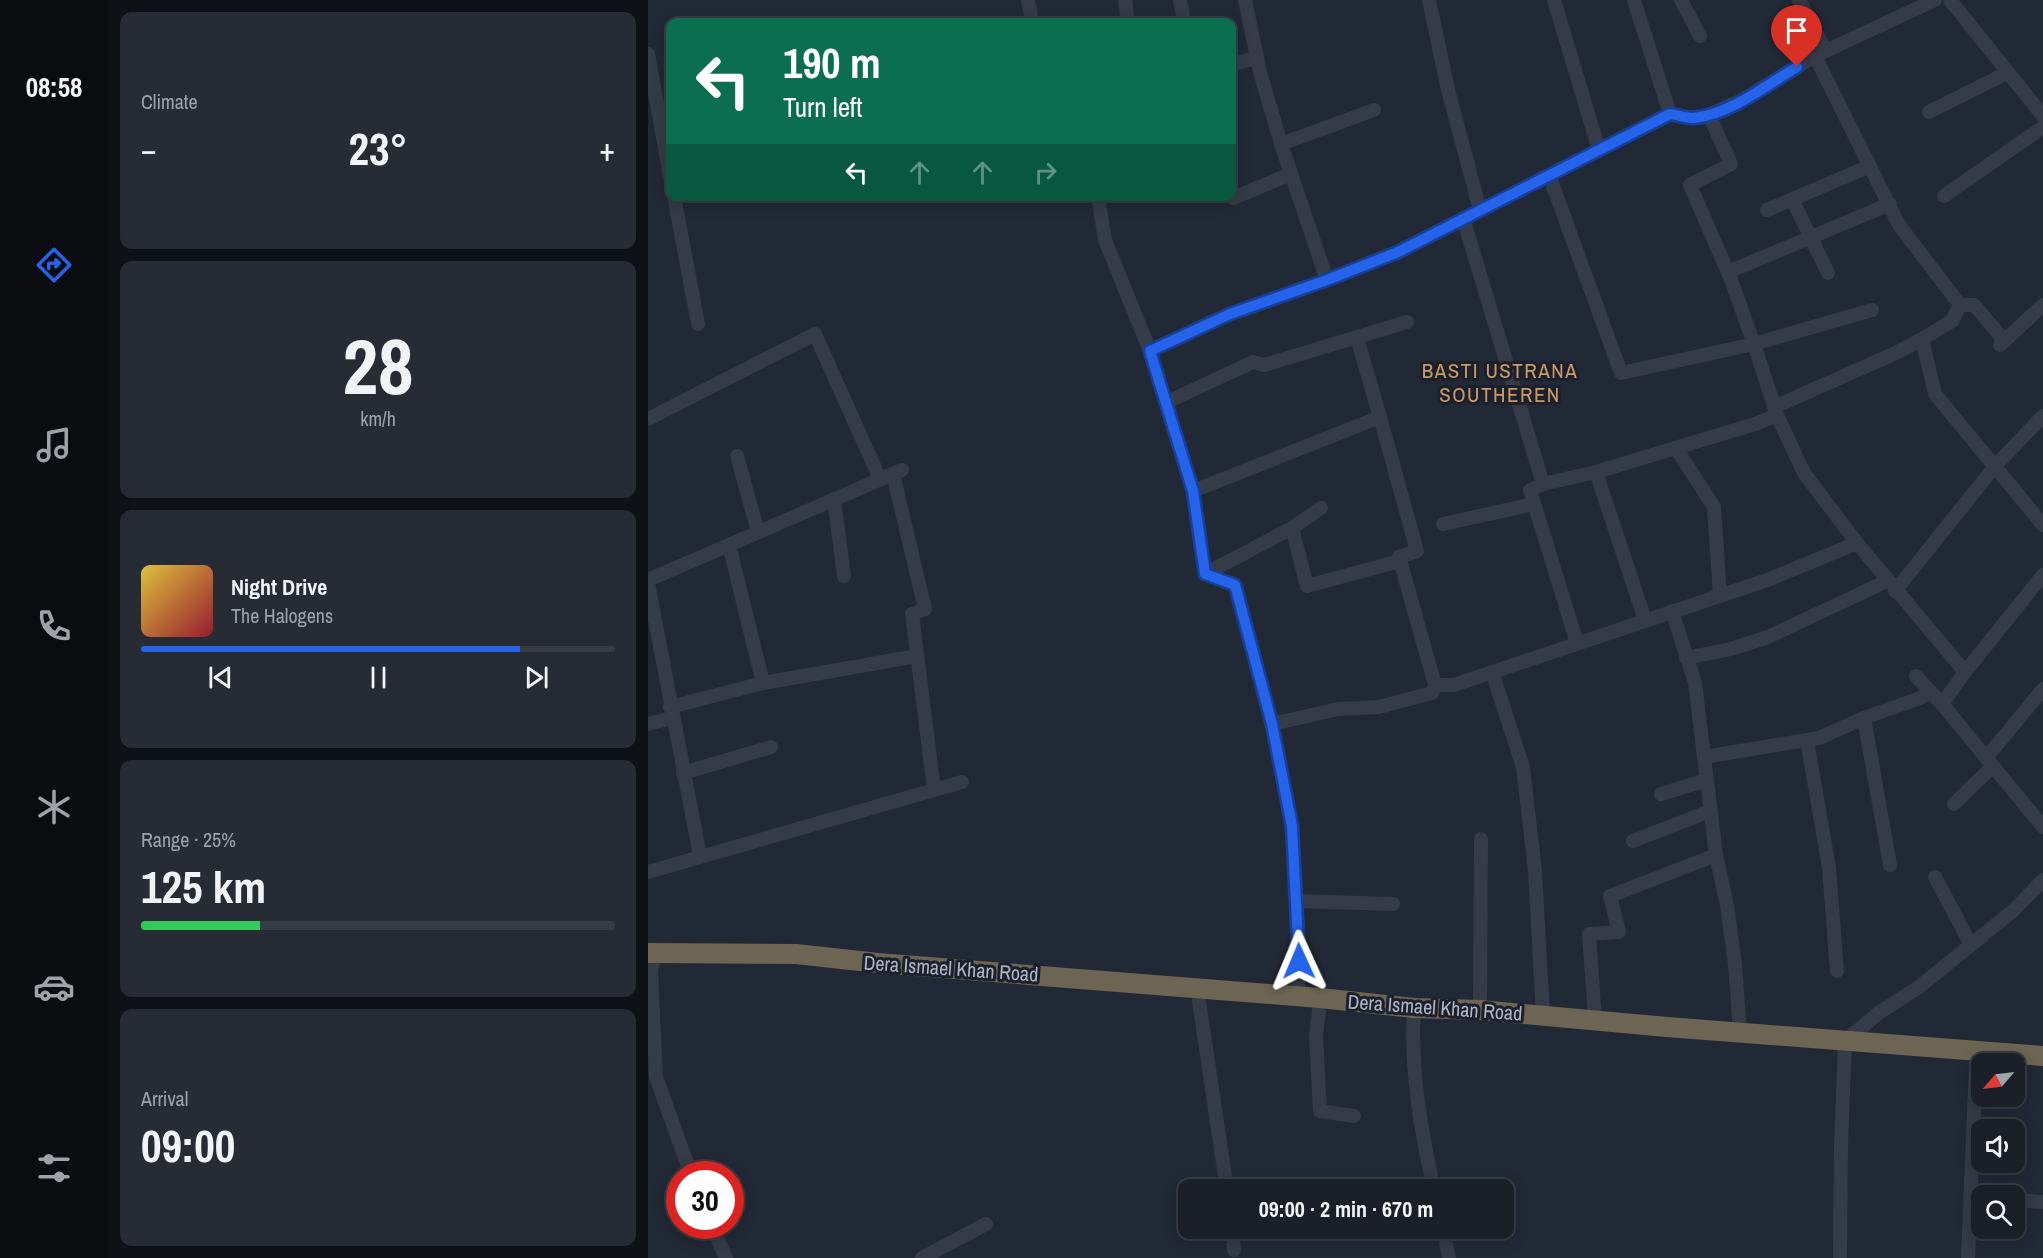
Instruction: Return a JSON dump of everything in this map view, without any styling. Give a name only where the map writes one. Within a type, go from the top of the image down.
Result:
[{"type":"highway","name":"Dera Ismael Khan Road","points":[[650,956],[796,954],[878,963],[1298,996],[1413,1015],[1476,1022],[1844,1048],[2043,1056]]},
{"type":"highway","name":"Dera Ismael Khan Road","points":[[650,956],[672,963],[795,967],[877,976],[1319,1011],[1413,1015],[1480,1010],[1543,1015],[1740,1032],[1971,1064]]},
{"type":"highway","points":[[2025,1068],[2043,1069]]},
{"type":"street","points":[[1028,0],[1031,18]]},
{"type":"street","points":[[1125,0],[1127,18]]},
{"type":"street","points":[[1179,0],[1183,18]]},
{"type":"street","points":[[1245,0],[1257,58],[1281,144],[1327,280]]},
{"type":"street","points":[[1429,0],[1448,90],[1480,210]]},
{"type":"street","points":[[1554,0],[1599,150]]},
{"type":"street","points":[[1634,0],[1670,114]]},
{"type":"street","points":[[1681,0],[1700,36]]},
{"type":"street","points":[[1799,0],[1870,166],[1899,225],[1960,305]]},
{"type":"street","points":[[1150,351],[1230,314],[1398,252],[1670,114],[1691,118],[1709,115],[1740,101],[1821,53],[1935,0]]},
{"type":"street","points":[[1950,0],[2043,116]]},
{"type":"street","points":[[648,54],[666,154]]},
{"type":"street","points":[[1236,63],[1257,58]]},
{"type":"street","points":[[1929,112],[2007,73]]},
{"type":"street","points":[[1281,144],[1374,110]]},
{"type":"street","points":[[1709,115],[1731,164],[1690,185],[1728,272],[1775,411],[1804,473],[1891,586],[1965,672]]},
{"type":"street","points":[[1944,196],[2043,127]]},
{"type":"street","points":[[1767,210],[1870,166]]},
{"type":"street","points":[[1236,197],[1291,174]]},
{"type":"street","points":[[1550,175],[1621,373],[1754,344],[1872,310]]},
{"type":"street","points":[[1792,200],[1828,273]]},
{"type":"street","points":[[675,201],[698,324]]},
{"type":"street","points":[[1099,201],[1105,240],[1150,351],[1193,491],[1205,574]]},
{"type":"street","points":[[1728,272],[1890,204]]},
{"type":"street","points":[[1463,218],[1543,484]]},
{"type":"street","points":[[1577,643],[1530,490],[1543,484],[1596,472],[1755,424],[1775,411],[1922,339],[1952,321],[1960,305]]},
{"type":"street","points":[[1960,305],[1974,305],[2002,343],[2043,305]]},
{"type":"street","points":[[1167,402],[1253,362],[1264,365],[1407,322]]},
{"type":"street","points":[[648,419],[815,334],[892,474],[925,609],[912,614],[934,790]]},
{"type":"street","points":[[1272,724],[1338,709],[1379,706],[1431,693],[1435,685],[1399,557],[1417,551],[1357,338]]},
{"type":"street","points":[[1922,339],[1935,394],[2043,525]]},
{"type":"street","points":[[1686,658],[1731,650],[1891,586],[1995,466],[2043,416]]},
{"type":"street","points":[[1193,491],[1380,417]]},
{"type":"street","points":[[1676,448],[1714,507],[1720,595]]},
{"type":"street","points":[[737,456],[758,532]]},
{"type":"street","points":[[1596,472],[1645,620]]},
{"type":"street","points":[[700,856],[671,713],[655,663],[648,581],[892,474]]},
{"type":"street","points":[[834,499],[844,576]]},
{"type":"street","points":[[1443,524],[1534,504]]},
{"type":"street","points":[[1205,574],[1292,528],[1321,508]]},
{"type":"street","points":[[1292,528],[1307,586],[1400,561]]},
{"type":"street","points":[[1435,685],[1454,685],[1770,579],[1857,543]]},
{"type":"street","points":[[729,545],[763,683]]},
{"type":"street","points":[[1205,574],[1235,585],[1272,724],[1292,826],[1299,943],[1298,996]]},
{"type":"street","points":[[1942,704],[2043,575]]},
{"type":"street","points":[[1672,611],[1695,683],[1716,855],[1735,964],[1740,1032]]},
{"type":"street","points":[[648,724],[671,713],[763,683],[917,656]]},
{"type":"street","points":[[1492,672],[1523,767],[1535,871],[1543,1015]]},
{"type":"street","points":[[1916,676],[1942,704],[2043,827]]},
{"type":"street","points":[[1954,804],[1989,763],[2043,689]]},
{"type":"street","points":[[1704,757],[1818,738],[1931,692]]},
{"type":"street","points":[[1864,718],[1890,865]]},
{"type":"street","points":[[1808,740],[1829,868],[1837,971]]},
{"type":"street","points":[[682,773],[771,747]]},
{"type":"street","points":[[1661,794],[1707,780]]},
{"type":"street","points":[[648,872],[962,782]]},
{"type":"street","points":[[1633,841],[1710,811]]},
{"type":"street","points":[[1480,1010],[1481,839]]},
{"type":"street","points":[[1595,1020],[1589,934],[1619,932],[1610,896],[1716,855]]},
{"type":"street","points":[[1935,878],[1971,945]]},
{"type":"street","points":[[1840,1258],[1844,1048],[1880,1012],[1919,987],[1971,945],[2014,910],[2043,880]]},
{"type":"street","points":[[1297,901],[1393,904]]},
{"type":"street","points":[[650,956],[656,1077],[686,1161]]},
{"type":"street","points":[[1199,1001],[1225,1179]]},
{"type":"street","points":[[1319,1011],[1316,1035],[1320,1111],[1354,1116]]},
{"type":"street","points":[[1413,1015],[1412,1034],[1420,1124],[1432,1179]]},
{"type":"street","points":[[1976,1185],[1978,1107]]},
{"type":"street","points":[[2025,1201],[2043,1202]]},
{"type":"street","points":[[922,1258],[986,1224]]},
{"type":"street","points":[[1968,1258],[1971,1235]]},
{"type":"street","points":[[718,1239],[726,1258]]},
{"type":"street","points":[[1233,1239],[1234,1250]]},
{"type":"street","points":[[1445,1239],[1449,1258]]},
{"type":"district","name":"BASTI USTRANA SOUTHEREN","points":[[1500,382]]},
{"type":"route","points":[[1299,961],[1292,826],[1272,724],[1235,585],[1205,574],[1193,491],[1150,351],[1230,314],[1398,252],[1670,114],[1691,118],[1709,115],[1740,101],[1797,67]]}]
